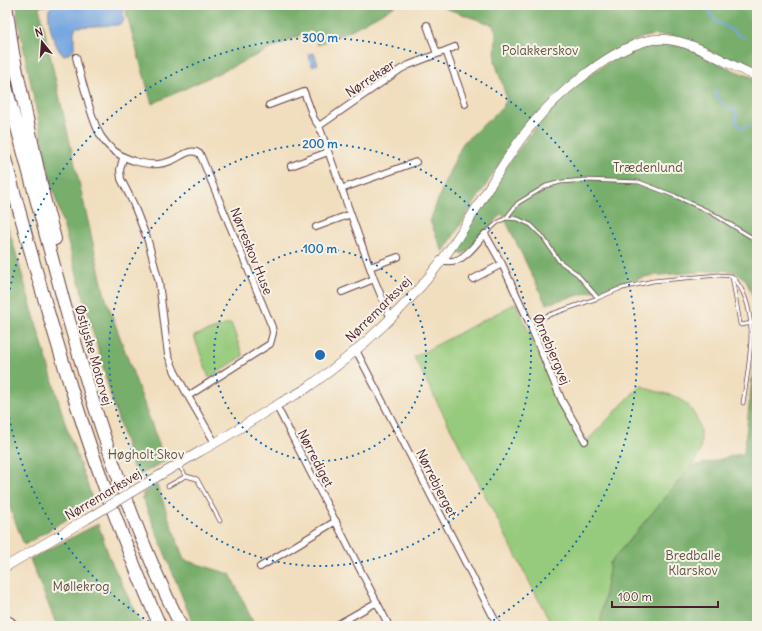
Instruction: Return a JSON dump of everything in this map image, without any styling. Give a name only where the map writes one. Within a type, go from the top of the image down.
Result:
[{"type":"highway","points":[[6,5],[13,53],[44,198],[94,381],[110,454]]},
{"type":"highway","name":"Østjyske Motorvej","points":[[5,83],[36,202],[85,378],[110,454],[143,540],[168,600],[181,626]]},
{"type":"highway","points":[[5,159],[78,412],[127,548],[160,626]]},
{"type":"highway","points":[[5,188],[12,212],[24,226]]},
{"type":"street","points":[[427,25],[437,54]]},
{"type":"street","name":"Nørremarksvej","points":[[5,567],[310,386],[356,350],[411,298],[442,261],[509,156],[541,115],[571,85],[610,57],[632,46],[648,41],[673,41],[688,45],[745,72],[757,76]]},
{"type":"street","name":"Nørrekær","points":[[319,126],[401,69],[455,47]]},
{"type":"street","points":[[446,50],[465,104]]},
{"type":"street","name":"Nørreskov Huse","points":[[76,57],[93,123],[99,135],[114,152],[123,158],[148,165],[171,160],[191,150],[196,150],[200,154],[272,327],[273,333],[270,344],[188,396]]},
{"type":"street","points":[[269,105],[304,92],[314,119],[319,126],[350,214],[390,319]]},
{"type":"street","points":[[291,166],[328,152]]},
{"type":"street","points":[[123,158],[120,170],[121,179],[133,203],[148,241],[159,282],[168,355],[175,372],[215,443]]},
{"type":"street","points":[[342,189],[416,162]]},
{"type":"street","points":[[316,227],[350,214]]},
{"type":"street","points":[[442,261],[452,262],[463,257],[485,234]]},
{"type":"street","name":"Ørnebjergvej","points":[[485,234],[502,264],[529,322],[562,401],[585,441]]},
{"type":"street","points":[[370,267],[398,257]]},
{"type":"street","points":[[473,279],[502,264]]},
{"type":"street","points":[[342,292],[374,279]]},
{"type":"street","name":"Nørrebjerget","points":[[356,350],[498,626]]},
{"type":"street","name":"Nørrediget","points":[[276,405],[389,626]]},
{"type":"street","points":[[260,568],[336,521]]},
{"type":"street","points":[[335,626],[377,602]]},
{"type":"street","points":[[5,620],[8,619],[12,621],[16,626]]},
{"type":"lane","points":[[485,234],[497,223],[506,218],[518,203],[546,186],[561,182],[585,180],[639,182],[710,212],[757,242]]},
{"type":"lane","points":[[506,218],[518,219],[531,225],[543,237],[559,261],[577,274],[598,298]]},
{"type":"lane","points":[[529,322],[598,298],[619,289],[653,282],[718,275],[732,276],[740,284],[748,298],[752,324],[743,403]]},
{"type":"lane","points":[[732,276],[740,324],[752,324]]},
{"type":"lane","points":[[178,464],[186,476]]},
{"type":"lane","points":[[168,486],[186,476],[197,478],[220,521]]},
{"type":"green space","name":"Høgholt Skov","points":[[17,5],[48,5],[39,7],[105,296],[165,461],[136,477],[113,403],[50,178],[18,20]]},
{"type":"green space","points":[[124,5],[397,5],[351,30],[318,45],[311,30],[152,104]]},
{"type":"green space","name":"Polakkerskov","points":[[445,5],[757,5],[757,71],[673,36],[653,35],[641,38],[609,53],[509,149],[443,252],[430,221],[445,181],[463,143],[502,108],[506,101],[506,96],[495,61],[496,32],[493,25],[445,8]]},
{"type":"green space","name":"Trædenlund","points":[[652,43],[676,45],[688,48],[735,71],[757,79],[757,322],[755,303],[746,280],[736,272],[721,270],[649,276],[546,304],[502,213],[465,253],[452,254],[516,153],[534,129],[554,107],[576,86],[617,56]]},
{"type":"green space","points":[[5,216],[65,423],[94,503],[24,545],[5,494]]},
{"type":"green space","points":[[516,303],[560,402],[585,443],[641,385],[676,397],[683,401],[698,421],[701,446],[699,454],[691,467],[610,563],[600,626],[552,626],[414,357]]},
{"type":"green space","points":[[231,323],[243,356],[209,378],[194,336]]},
{"type":"green space","name":"Bredballe Klarskov","points":[[757,333],[757,626],[600,626],[610,563],[691,467],[744,453]]},
{"type":"green space","points":[[157,485],[184,560],[230,574],[255,626],[194,626],[143,499],[143,493]]},
{"type":"green space","name":"Møllekrog","points":[[98,524],[110,559],[142,626],[57,626],[30,559]]},
{"type":"water","points":[[54,5],[122,5],[124,21],[117,25],[76,27],[74,31],[74,49],[69,54],[63,55],[54,40],[50,26],[49,9]]},
{"type":"water","points":[[314,53],[318,64],[312,66],[308,54]]},
{"type":"waterway","points":[[705,5],[715,20],[744,38]]},
{"type":"waterway","points":[[715,90],[722,103],[736,111],[736,122],[739,126],[742,128],[757,124]]}]
